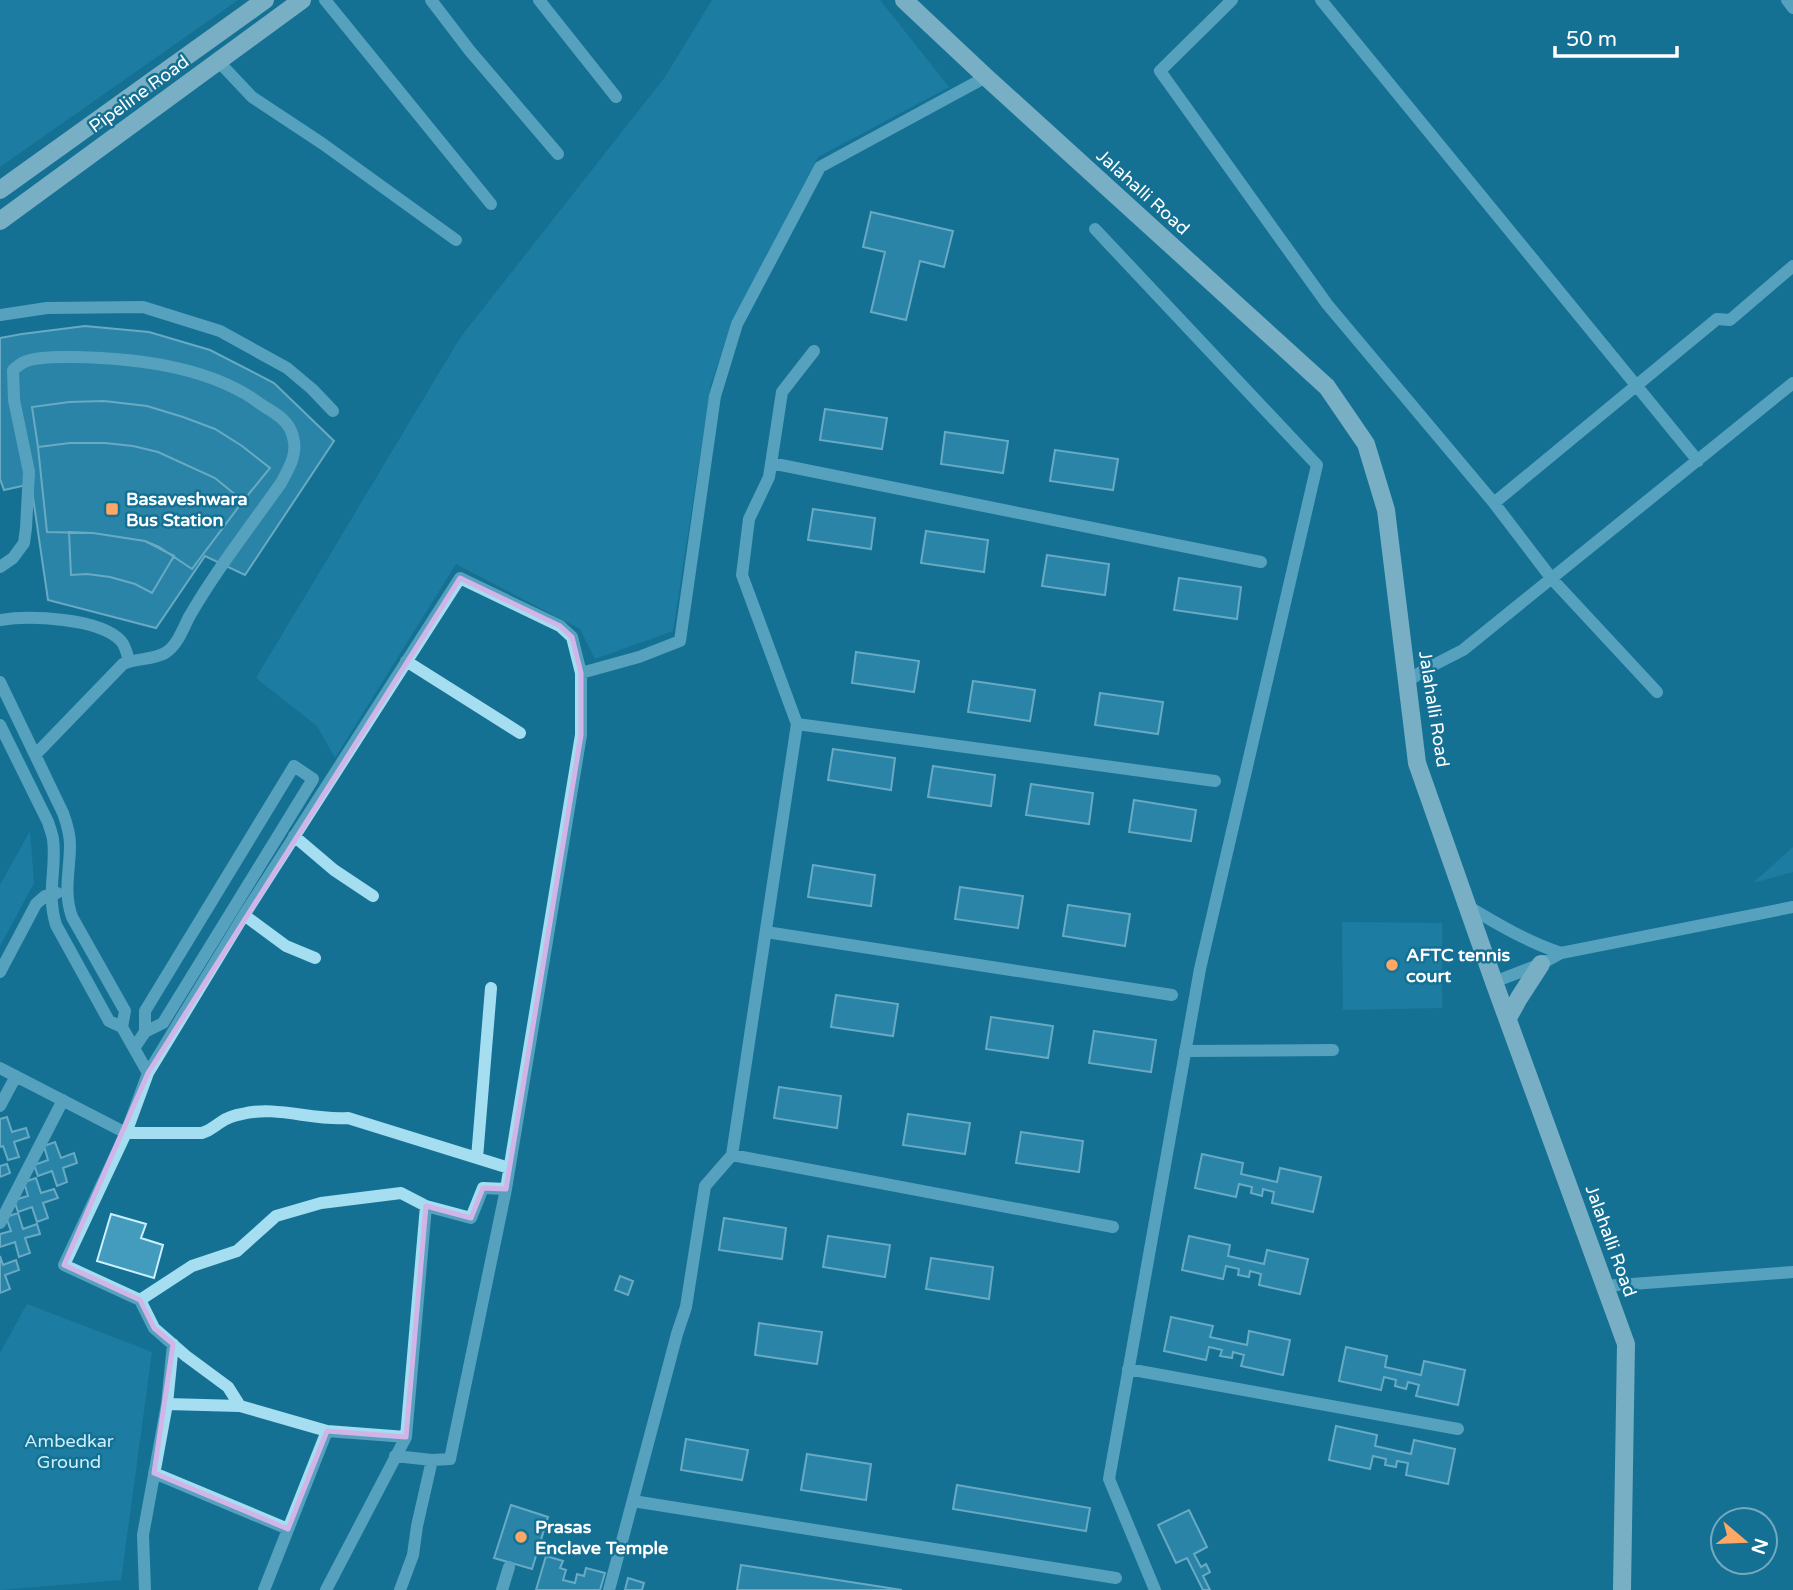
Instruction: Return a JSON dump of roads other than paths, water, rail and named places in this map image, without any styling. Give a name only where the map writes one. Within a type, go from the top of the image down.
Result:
[{"type":"main road","name":"Pipeline Road","points":[[0,190],[265,0]]},
{"type":"main road","name":"Pipeline Road","points":[[0,221],[302,0]]},
{"type":"main road","name":"Jalahalli Road","points":[[904,0],[1327,387],[1366,444],[1386,510],[1417,763],[1626,1344],[1622,1590]]},
{"type":"main road","points":[[1507,1018],[1541,964]]},
{"type":"street","points":[[325,0],[491,204]]},
{"type":"street","points":[[431,0],[470,51],[558,154]]},
{"type":"street","points":[[539,0],[616,97]]},
{"type":"street","points":[[1232,0],[1160,71],[1327,304],[1494,503],[1552,579],[1657,692]]},
{"type":"street","points":[[1321,0],[1698,461]]},
{"type":"street","points":[[1787,0],[1793,8]]},
{"type":"street","points":[[219,62],[252,97],[323,144],[456,240]]},
{"type":"street","points":[[581,673],[680,642],[715,396],[737,324],[820,167],[986,77]]},
{"type":"street","points":[[1095,229],[1317,465],[1200,969],[1109,1479],[1155,1590]]},
{"type":"street","points":[[1494,503],[1717,319],[1730,320],[1793,266]]},
{"type":"street","points":[[0,315],[47,308],[143,307],[220,331],[287,368],[333,411]]},
{"type":"street","points":[[610,1590],[686,1307],[705,1186],[732,1155],[797,724],[741,575],[750,519],[769,477],[782,392],[814,351]]},
{"type":"street","points":[[0,567],[13,558],[24,543],[26,528],[29,472],[14,400],[13,370],[26,361],[58,357],[111,358],[200,374],[241,391],[288,424],[294,437],[295,452],[291,465],[281,483],[207,585],[174,645],[155,657],[129,661],[116,670],[36,754]]},
{"type":"street","points":[[1407,682],[1463,650],[1793,383]]},
{"type":"street","points":[[771,463],[1261,562]]},
{"type":"street","points":[[240,1406],[228,1387],[154,1328],[140,1300],[64,1265],[126,1133],[148,1073],[244,915],[460,578],[560,626],[572,637],[581,673],[582,735],[506,1189],[450,1460],[395,1456]]},
{"type":"street","points":[[0,620],[16,617],[50,618],[93,627],[122,642],[129,661]]},
{"type":"street","points":[[406,661],[520,733]]},
{"type":"street","points":[[0,682],[63,813],[70,844],[66,890],[68,904],[72,917],[125,1011],[122,1027]]},
{"type":"street","points":[[797,724],[1215,781]]},
{"type":"street","points":[[0,725],[48,822],[53,840],[50,895],[56,925],[109,1021],[122,1027],[148,1073]]},
{"type":"street","points":[[134,1048],[145,1032],[163,1023],[313,779],[294,766],[145,1011],[145,1032]]},
{"type":"street","points":[[295,836],[334,870],[373,896]]},
{"type":"street","points":[[0,972],[36,904],[45,896],[66,890]]},
{"type":"street","points":[[1469,907],[1514,934],[1561,953]]},
{"type":"street","points":[[1494,982],[1541,964],[1561,953],[1793,907]]},
{"type":"street","points":[[244,915],[286,946],[315,958]]},
{"type":"street","points":[[766,932],[1172,995]]},
{"type":"street","points":[[477,1158],[491,988]]},
{"type":"street","points":[[1185,1051],[1333,1050]]},
{"type":"street","points":[[0,1068],[126,1133],[202,1133],[240,1114],[275,1111],[334,1119],[348,1118],[509,1168]]},
{"type":"street","points":[[0,1106],[16,1076]]},
{"type":"street","points":[[0,1223],[63,1100]]},
{"type":"street","points":[[732,1155],[1113,1227]]},
{"type":"street","points":[[140,1300],[192,1266],[237,1251],[276,1216],[321,1203],[401,1193],[425,1206],[471,1219],[483,1188],[506,1189]]},
{"type":"street","points":[[326,1590],[406,1437],[425,1206]]},
{"type":"street","points":[[1605,1286],[1793,1272]]},
{"type":"street","points":[[145,1590],[143,1535],[167,1404],[173,1344]]},
{"type":"street","points":[[1128,1368],[1458,1429]]},
{"type":"street","points":[[167,1404],[240,1406],[327,1431],[406,1437]]},
{"type":"street","points":[[264,1590],[327,1431]]},
{"type":"street","points":[[400,1590],[413,1555],[432,1460]]},
{"type":"street","points":[[154,1473],[288,1529]]},
{"type":"street","points":[[633,1501],[1116,1578]]},
{"type":"street","points":[[502,1590],[509,1567]]},
{"type":"place","name":"Basaveshwara Bus Station","points":[[112,509]]},
{"type":"place","name":"AFTC tennis court","points":[[1392,965]]},
{"type":"place","name":"Prasas Enclave Temple","points":[[521,1537]]},
{"type":"park label","name":"Ambedkar Ground","points":[[69,1451]]}]
